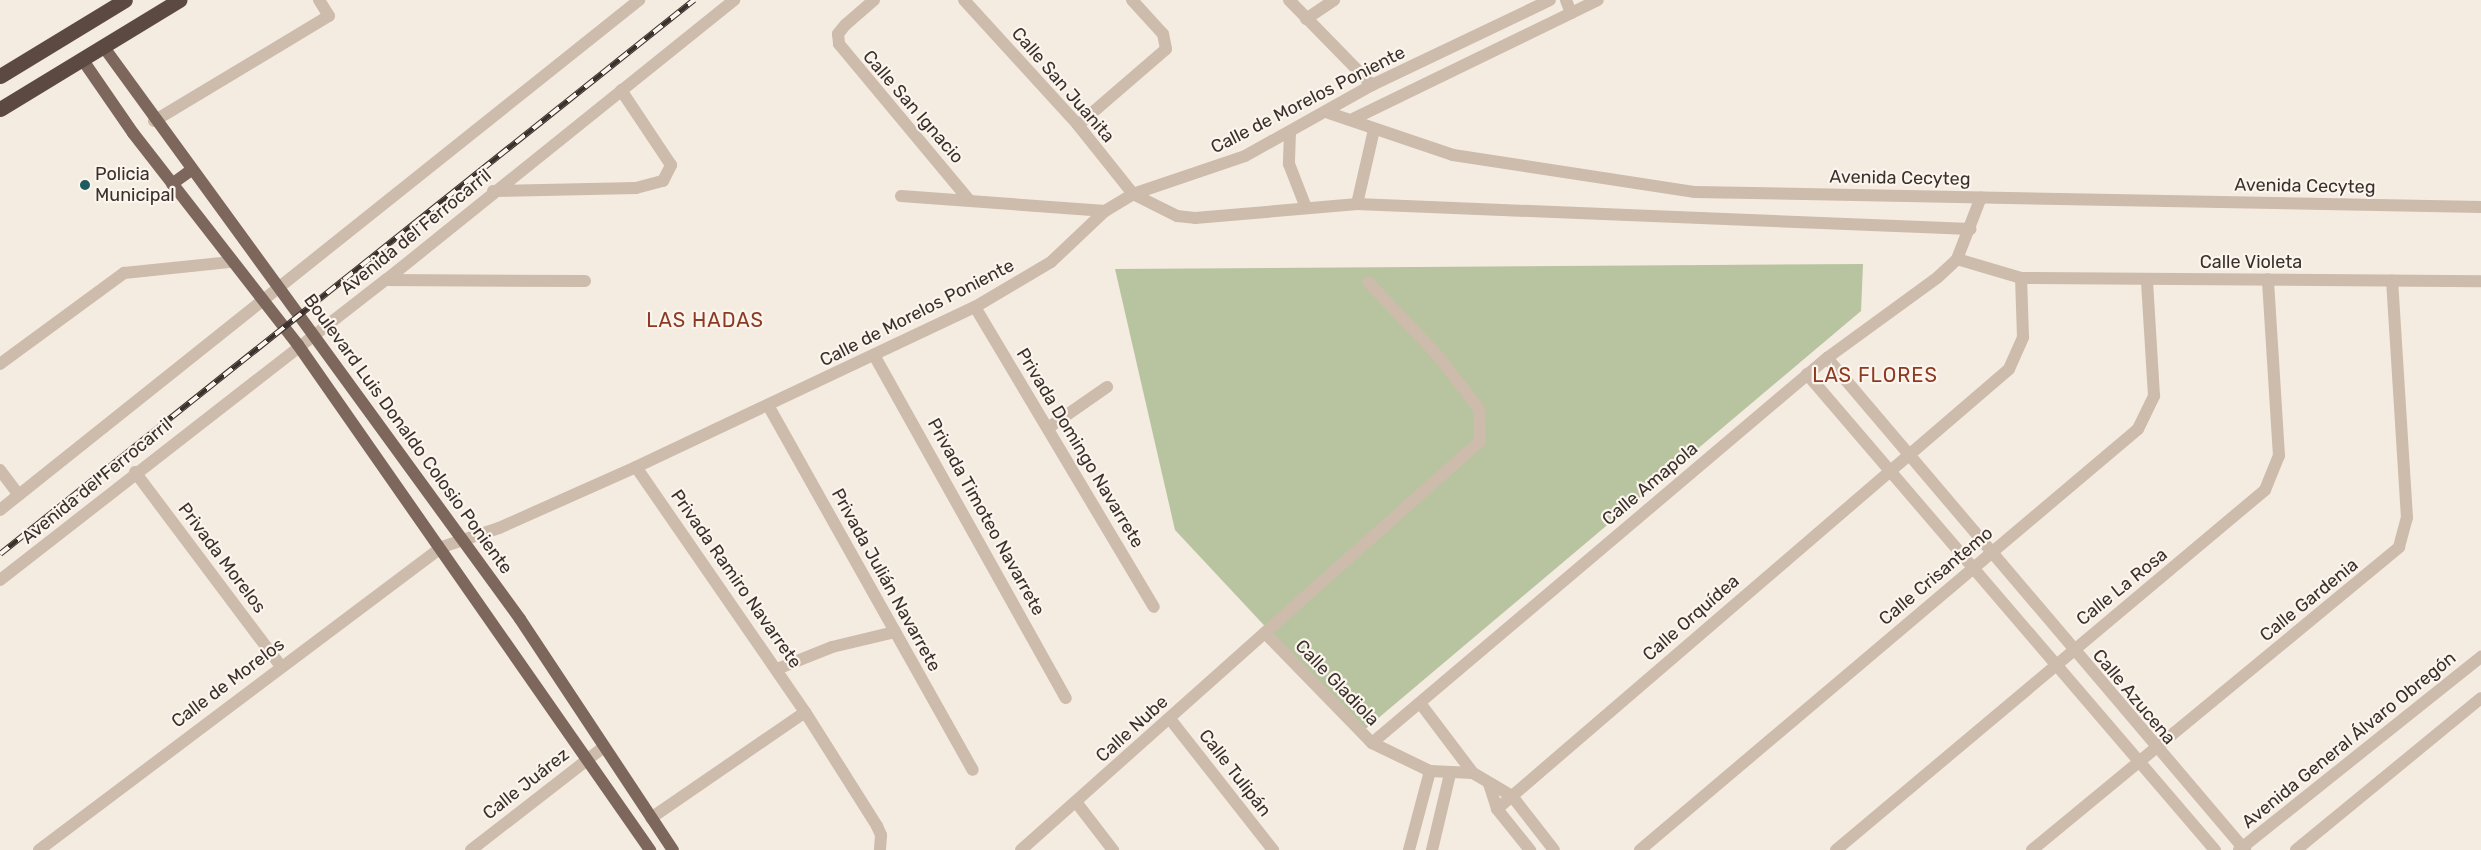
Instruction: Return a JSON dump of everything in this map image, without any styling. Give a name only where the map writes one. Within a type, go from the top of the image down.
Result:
[{"type":"highway","points":[[0,76],[125,0]]},
{"type":"highway","points":[[0,109],[179,0]]},
{"type":"main road","name":"Boulevard Luis Donaldo Colosio Poniente","points":[[103,46],[154,121],[277,286],[316,335],[520,619],[673,850]]},
{"type":"main road","name":"Boulevard Luis Donaldo Colosio Poniente","points":[[82,59],[231,262],[298,344],[442,547],[588,757],[650,850]]},
{"type":"main road","points":[[172,184],[190,170]]},
{"type":"street","points":[[154,121],[329,16],[319,0]]},
{"type":"street","name":"Avenida del Ferrocarril","points":[[0,510],[260,299],[639,0]]},
{"type":"street","name":"Avenida del Ferrocarril","points":[[0,580],[298,344],[316,335],[386,280],[493,191],[734,0]]},
{"type":"street","name":"Calle San Ignacio","points":[[874,0],[838,34],[844,54],[970,200]]},
{"type":"street","name":"Calle San Juanita","points":[[964,0],[1078,125],[1133,194]]},
{"type":"street","points":[[1078,125],[1166,49],[1163,34],[1132,0]]},
{"type":"street","points":[[1289,0],[1372,86]]},
{"type":"street","points":[[1306,19],[1334,0]]},
{"type":"street","name":"Calle de Morelos Poniente","points":[[442,547],[461,539],[499,528],[636,467],[769,407],[975,307],[1051,262],[1105,211],[1133,194],[1222,166],[1329,113],[1372,86],[1550,0]]},
{"type":"street","points":[[1566,0],[1571,13]]},
{"type":"street","name":"Calle de Morelos Poniente","points":[[1353,119],[1598,0]]},
{"type":"street","points":[[493,191],[636,188],[663,181],[671,164],[621,90]]},
{"type":"street","name":"Avenida Cecyteg","points":[[1329,113],[1353,119],[1374,130],[1481,161],[1646,187],[1981,197],[2481,207]]},
{"type":"street","points":[[1357,204],[1374,130]]},
{"type":"street","points":[[1290,132],[1289,164],[1305,205]]},
{"type":"street","points":[[1133,194],[1177,216],[1195,218],[1305,205],[1357,204],[1970,229]]},
{"type":"street","points":[[901,196],[1105,211]]},
{"type":"street","name":"Calle Amapola","points":[[1372,743],[1807,374],[1956,259],[1970,229],[1981,197]]},
{"type":"street","points":[[1956,259],[2021,278]]},
{"type":"street","points":[[0,364],[124,273],[231,262]]},
{"type":"street","name":"Calle Violeta","points":[[2021,278],[2481,281]]},
{"type":"street","name":"Calle Orquídea","points":[[1497,809],[1907,453],[2009,369],[2023,337],[2021,278]]},
{"type":"street","name":"Calle La Rosa","points":[[1836,850],[2072,650],[2252,505],[2275,474],[2279,456],[2268,279]]},
{"type":"street","points":[[386,280],[585,281]]},
{"type":"street","name":"Calle Crisantemo","points":[[1640,850],[2147,418],[2154,396],[2148,280]]},
{"type":"street","name":"Calle Gardenia","points":[[2032,850],[2399,547],[2407,518],[2392,280]]},
{"type":"street","name":"Calle Nube","points":[[1021,850],[1480,441],[1479,409],[1440,357],[1368,282]]},
{"type":"street","name":"Privada Domingo Navarrete","points":[[975,307],[1154,607]]},
{"type":"street","name":"Privada Timoteo Navarrete","points":[[874,355],[1066,698]]},
{"type":"street","name":"Calle Azucena","points":[[1827,358],[1989,554],[2242,849]]},
{"type":"street","points":[[1807,374],[1891,468],[1972,568],[2215,850]]},
{"type":"street","points":[[1048,428],[1107,387]]},
{"type":"street","name":"Privada Julián Navarrete","points":[[769,407],[972,770]]},
{"type":"street","name":"Privada Ramiro Navarrete","points":[[636,467],[806,712],[882,835],[880,850]]},
{"type":"street","points":[[0,470],[19,495]]},
{"type":"street","name":"Privada Morelos","points":[[135,472],[280,665]]},
{"type":"street","name":"Calle de Morelos","points":[[39,850],[280,665],[442,547]]},
{"type":"street","points":[[777,669],[832,647],[895,632]]},
{"type":"street","name":"Calle Gladiola","points":[[1265,633],[1372,743],[1430,771],[1450,774],[1473,773]]},
{"type":"street","name":"Avenida General Álvaro Obregón","points":[[2242,849],[2481,657]]},
{"type":"street","points":[[2296,850],[2481,698]]},
{"type":"street","points":[[1420,703],[1473,773],[1512,796],[1554,850]]},
{"type":"street","points":[[651,818],[806,712]]},
{"type":"street","name":"Calle Tulipán","points":[[1170,719],[1273,850]]},
{"type":"street","name":"Calle Juárez","points":[[471,850],[588,757],[604,747]]},
{"type":"street","points":[[1409,850],[1430,771]]},
{"type":"street","points":[[1432,850],[1450,774]]},
{"type":"street","points":[[1489,784],[1497,809],[1530,850]]},
{"type":"street","points":[[1076,802],[1113,850]]},
{"type":"green space","points":[[1863,264],[1861,311],[1363,731],[1175,530],[1115,269]]},
{"type":"railway","points":[[0,554],[694,0]]},
{"type":"place","name":"Policia Municipal","points":[[85,185]]},
{"type":"district","name":"LAS HADAS","points":[[705,320]]},
{"type":"district","name":"LAS FLORES","points":[[1875,375]]}]
